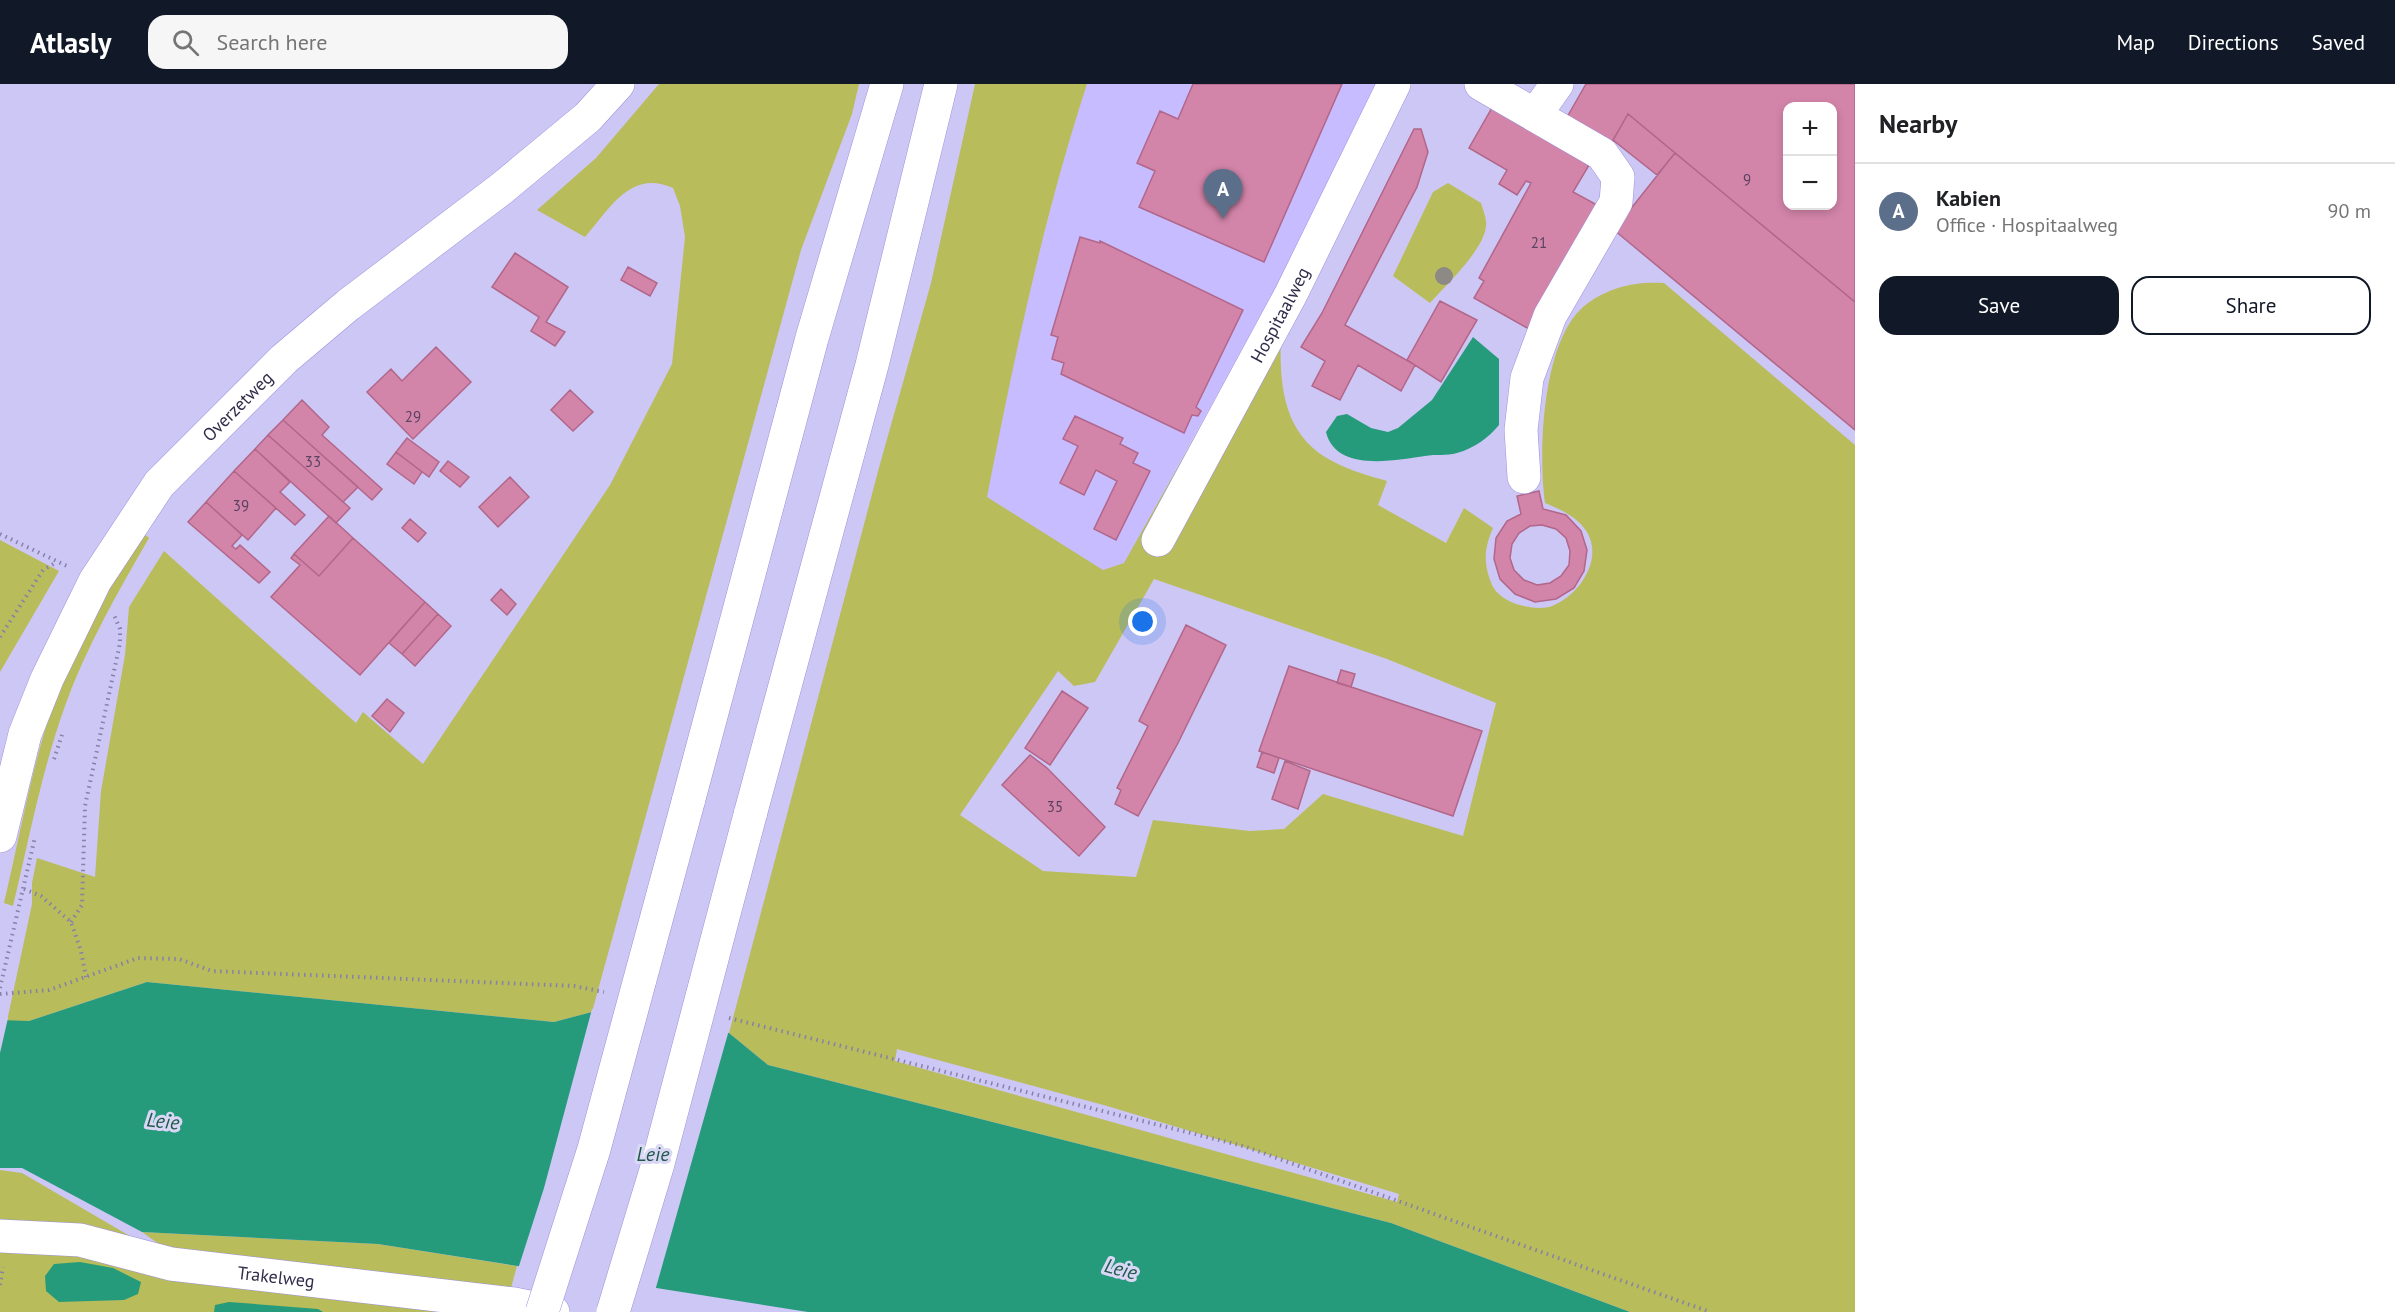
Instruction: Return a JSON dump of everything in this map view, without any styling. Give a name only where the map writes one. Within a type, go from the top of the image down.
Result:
[{"type":"main road","name":"Overzetweg","points":[[0,836],[25,734],[47,679],[94,581],[159,484],[284,359],[348,304],[501,189],[588,117],[618,84]]},
{"type":"main road","points":[[542,1312],[594,1149],[812,338],[887,84]]},
{"type":"main road","points":[[613,1312],[657,1167],[872,365],[941,84]]},
{"type":"main road","name":"Hospitaalweg","points":[[1158,540],[1291,294],[1394,84]]},
{"type":"main road","points":[[1481,84],[1602,154],[1618,177],[1616,202],[1550,316],[1527,378],[1521,430],[1524,477]]},
{"type":"main road","points":[[1535,115],[1557,84]]},
{"type":"main road","name":"Trakelweg","points":[[0,1236],[80,1240],[171,1264],[514,1305],[553,1312]]},
{"type":"path","points":[[0,534],[94,581]]},
{"type":"path","points":[[0,636],[43,570],[57,562]]},
{"type":"path","points":[[71,922],[82,905],[86,806],[120,643],[120,629],[113,612],[108,622]]},
{"type":"path","points":[[53,765],[65,724]]},
{"type":"path","points":[[0,988],[36,833]]},
{"type":"path","points":[[24,889],[41,896],[71,922],[81,951],[86,976]]},
{"type":"path","points":[[0,994],[49,990],[138,958],[179,959],[212,971],[574,986],[607,993]]},
{"type":"path","points":[[718,1016],[1243,1146],[1710,1312]]},
{"type":"shaded area","points":[[659,84],[859,84],[852,114],[801,250],[592,1012],[554,1022],[147,982],[29,1021],[7,1021],[32,904],[32,883],[37,858],[95,877],[101,791],[125,655],[129,607],[164,551],[356,723],[363,712],[423,764],[610,485],[672,364],[685,237],[680,206],[673,188],[658,184],[645,184],[633,188],[612,204],[585,237],[537,210],[596,158]]},
{"type":"shaded area","points":[[975,84],[1087,84],[1043,237],[987,497],[1103,570],[1124,563],[1235,365],[1281,332],[1283,389],[1287,407],[1304,438],[1317,451],[1334,462],[1387,481],[1378,505],[1446,543],[1464,508],[1493,528],[1486,556],[1487,570],[1492,585],[1496,592],[1505,599],[1525,606],[1548,607],[1563,601],[1581,584],[1591,562],[1590,539],[1584,528],[1571,516],[1545,503],[1542,457],[1546,401],[1558,347],[1569,325],[1582,308],[1600,295],[1620,287],[1642,283],[1664,283],[1855,445],[1855,1312],[1630,1312],[1391,1223],[768,1065],[729,1033],[880,464],[931,283]],"holes":[[[1154,579],[1387,659],[1496,703],[1463,836],[1323,794],[1284,829],[1250,831],[1153,820],[1136,877],[1043,871],[960,815],[1058,671],[1074,686],[1095,682]],[[897,1049],[1107,1106],[1399,1194],[1397,1202],[895,1061]]]},
{"type":"shaded area","points":[[1087,84],[1387,84],[1124,563],[1103,570],[986,498],[1022,319],[1068,142]]},
{"type":"shaded area","points":[[1448,183],[1481,203],[1486,226],[1479,246],[1472,256],[1430,303],[1393,276],[1433,192]]},
{"type":"shaded area","points":[[143,533],[149,538],[114,599],[73,684],[43,780],[13,906],[4,903],[33,775],[55,699],[84,635]]},
{"type":"shaded area","points":[[0,540],[59,571],[0,672]]},
{"type":"shaded area","points":[[0,1170],[22,1173],[135,1239],[161,1246],[0,1224]]},
{"type":"shaded area","points":[[142,1232],[378,1244],[517,1266],[509,1295],[163,1247]]},
{"type":"shaded area","points":[[0,1246],[55,1250],[468,1312],[0,1312]]},
{"type":"water","points":[[1473,337],[1499,359],[1499,425],[1486,438],[1464,451],[1453,454],[1383,461],[1354,459],[1341,454],[1332,445],[1326,432],[1337,416],[1347,414],[1371,428],[1388,432],[1398,428],[1432,400]]},
{"type":"water","name":"Leie","points":[[147,982],[554,1022],[592,1012],[729,1033],[768,1065],[1391,1223],[1630,1312],[808,1312],[378,1244],[142,1232],[22,1168],[0,1168],[0,1020],[29,1021]]},
{"type":"water","points":[[80,1262],[113,1268],[141,1282],[138,1294],[124,1300],[59,1302],[46,1291],[45,1276],[54,1264]]},
{"type":"water","points":[[229,1302],[318,1309],[323,1312],[214,1312],[215,1305]]},
{"type":"pier","points":[[592,1009],[729,1030],[655,1291],[518,1269],[544,1188]]},
{"type":"pier","points":[[0,1017],[8,1018],[0,1053]]},
{"type":"building","points":[[1193,84],[1342,84],[1264,262],[1139,207],[1155,171],[1137,163],[1160,111],[1178,119]]},
{"type":"building","points":[[1586,84],[1855,84],[1855,302],[1628,114],[1611,144],[1566,119]]},
{"type":"building","points":[[1493,106],[1592,160],[1573,192],[1599,206],[1529,329],[1474,298],[1484,281],[1479,278],[1531,183],[1526,181],[1517,195],[1499,184],[1507,170],[1469,148]]},
{"type":"building","points":[[1628,114],[1675,153],[1657,175],[1613,140]]},
{"type":"building","points":[[1414,129],[1421,129],[1428,152],[1417,187],[1345,325],[1415,365],[1401,391],[1358,365],[1340,400],[1312,386],[1325,361],[1301,347],[1322,313]]},
{"type":"building","points":[[1675,153],[1855,302],[1855,430],[1614,230]]},
{"type":"building","points":[[1080,237],[1100,243],[1100,241],[1243,310],[1196,407],[1201,411],[1198,416],[1192,415],[1184,433],[1061,374],[1064,363],[1052,359],[1058,337],[1051,335]]},
{"type":"building","points":[[515,253],[568,287],[546,322],[565,332],[555,346],[531,331],[539,317],[492,287]]},
{"type":"building","points":[[628,267],[657,283],[650,296],[621,280]]},
{"type":"building","points":[[1440,301],[1477,320],[1441,382],[1407,360]]},
{"type":"building","points":[[436,347],[471,382],[413,439],[367,392],[391,369],[402,381]]},
{"type":"building","points":[[570,390],[593,412],[573,431],[551,410]]},
{"type":"building","points":[[302,400],[329,427],[322,435],[382,489],[372,500],[283,420]]},
{"type":"building","points":[[1075,416],[1123,438],[1120,444],[1138,453],[1133,463],[1150,471],[1116,540],[1094,529],[1117,481],[1096,470],[1084,495],[1060,483],[1078,446],[1063,439]]},
{"type":"building","points":[[283,420],[358,487],[343,502],[268,435]]},
{"type":"building","points":[[268,435],[350,508],[336,523],[255,449]]},
{"type":"building","points":[[407,438],[439,462],[429,477],[396,452]]},
{"type":"building","points":[[255,449],[290,482],[280,492],[305,515],[295,525],[234,471]]},
{"type":"building","points":[[396,452],[422,472],[414,484],[387,464]]},
{"type":"building","points":[[448,461],[469,477],[460,487],[440,471]]},
{"type":"building","points":[[234,471],[276,508],[248,540],[206,502]]},
{"type":"building","points":[[510,477],[529,497],[498,527],[479,507]]},
{"type":"building","points":[[1539,491],[1543,509],[1566,515],[1581,531],[1587,550],[1584,571],[1574,588],[1556,599],[1535,602],[1515,594],[1500,579],[1494,559],[1496,538],[1507,521],[1521,514],[1517,496]],"holes":[[[1542,525],[1556,529],[1566,538],[1570,551],[1569,565],[1561,576],[1550,583],[1537,585],[1524,580],[1514,570],[1510,558],[1512,544],[1519,533],[1530,526]]]},
{"type":"building","points":[[206,502],[242,535],[232,546],[236,549],[240,545],[270,572],[259,583],[188,522]]},
{"type":"building","points":[[329,516],[353,538],[319,576],[294,554]]},
{"type":"building","points":[[410,519],[426,533],[418,542],[402,528]]},
{"type":"building","points":[[353,538],[425,602],[360,675],[271,597],[300,565],[291,558],[294,554],[319,576]]},
{"type":"building","points":[[501,589],[516,604],[507,615],[491,600]]},
{"type":"building","points":[[425,602],[438,614],[402,654],[389,643]]},
{"type":"building","points":[[438,614],[451,626],[415,666],[402,654]]},
{"type":"building","points":[[1186,625],[1226,645],[1178,743],[1138,816],[1115,804],[1121,790],[1117,788],[1148,726],[1139,721]]},
{"type":"building","points":[[1289,666],[1482,731],[1453,816],[1259,751]]},
{"type":"building","points":[[1341,670],[1355,674],[1351,687],[1337,683]]},
{"type":"building","points":[[1062,691],[1088,708],[1050,765],[1025,748]]},
{"type":"building","points":[[387,699],[404,713],[390,732],[372,716]]},
{"type":"building","points":[[1262,752],[1279,758],[1274,773],[1257,767]]},
{"type":"building","points":[[1030,755],[1047,768],[1105,827],[1079,856],[1002,785]]},
{"type":"building","points":[[1285,761],[1310,771],[1298,809],[1272,799]]},
{"type":"place","name":"Kabien","points":[[1223,219]]}]
